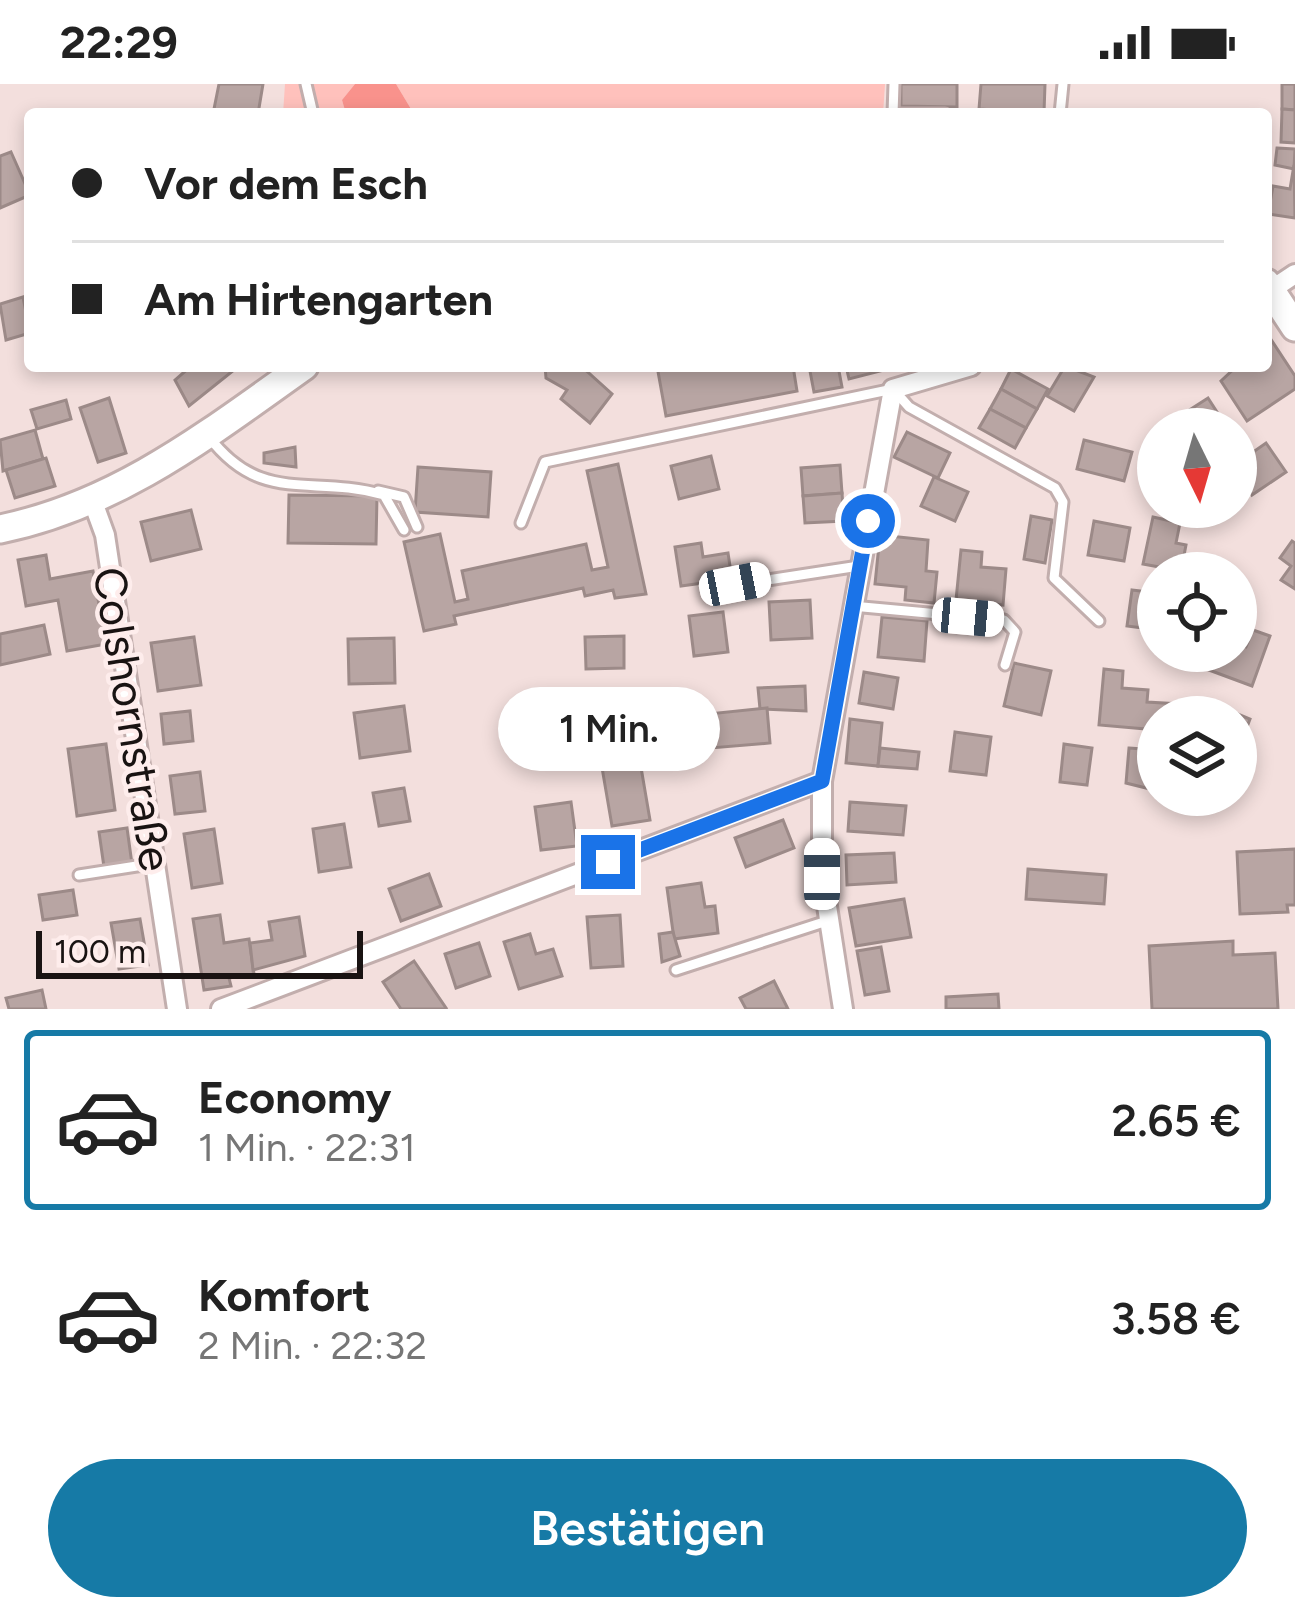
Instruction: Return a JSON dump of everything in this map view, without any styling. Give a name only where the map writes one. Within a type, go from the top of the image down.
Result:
[{"type":"main road","points":[[1272,292],[1295,327]]},
{"type":"main road","points":[[0,529],[93,502],[207,434],[295,372]]},
{"type":"street","points":[[843,1009],[827,921],[822,781],[860,566],[905,379],[941,372]]},
{"type":"street","name":"Colshornstraße","points":[[93,502],[105,535],[177,1009]]},
{"type":"street","points":[[221,1009],[822,781]]},
{"type":"lane","points":[[521,523],[545,462],[905,379],[909,407],[1055,488],[1064,502],[1054,578],[1099,621]]},
{"type":"lane","points":[[207,434],[231,466],[254,478],[398,492],[417,527]]},
{"type":"lane","points":[[368,491],[394,505],[404,530]]},
{"type":"lane","points":[[735,584],[860,566]]},
{"type":"lane","points":[[852,606],[1004,620],[1015,632],[1005,665]]},
{"type":"lane","points":[[79,875],[156,863]]},
{"type":"lane","points":[[676,970],[827,921]]},
{"type":"shaded area","points":[[285,84],[355,84],[342,100],[344,108],[283,108]]},
{"type":"shaded area","points":[[355,84],[396,84],[410,108],[344,108],[342,100]]},
{"type":"shaded area","points":[[396,84],[885,84],[883,108],[410,108]]},
{"type":"building","points":[[219,84],[263,84],[259,108],[214,108]]},
{"type":"building","points":[[901,84],[957,84],[957,107],[901,106]]},
{"type":"building","points":[[981,84],[1045,84],[1044,108],[979,108]]},
{"type":"building","points":[[1282,84],[1295,84],[1295,110],[1282,109]]},
{"type":"building","points":[[1282,109],[1295,110],[1295,143],[1281,142]]},
{"type":"building","points":[[1277,148],[1295,149],[1294,169],[1275,165]]},
{"type":"building","points":[[11,152],[24,181],[24,198],[0,208],[0,156]]},
{"type":"building","points":[[1294,165],[1295,218],[1272,215],[1273,186],[1290,189]]},
{"type":"building","points":[[23,297],[24,335],[6,340],[0,304]]},
{"type":"building","points":[[1272,341],[1295,376],[1295,389],[1257,414],[1257,408],[1239,408],[1221,381],[1231,372],[1272,372]]},
{"type":"building","points":[[184,372],[232,372],[189,406],[175,380]]},
{"type":"building","points":[[546,372],[588,372],[612,394],[590,423],[561,399],[567,390],[546,378]]},
{"type":"building","points":[[658,372],[794,372],[797,391],[666,416]]},
{"type":"building","points":[[810,372],[839,372],[842,387],[814,392]]},
{"type":"building","points":[[847,372],[876,372],[849,379]]},
{"type":"building","points":[[1010,372],[1017,372],[1048,389],[1037,409],[1001,389]]},
{"type":"building","points":[[1061,372],[1094,377],[1074,411],[1047,396]]},
{"type":"building","points":[[1001,389],[1037,409],[1026,428],[990,409]]},
{"type":"building","points":[[109,398],[126,453],[98,462],[80,408]]},
{"type":"building","points":[[1208,398],[1214,408],[1192,408]]},
{"type":"building","points":[[66,400],[71,419],[37,429],[31,410]]},
{"type":"building","points":[[990,409],[1026,428],[1015,448],[979,428]]},
{"type":"building","points":[[35,430],[43,459],[3,471],[0,440]]},
{"type":"building","points":[[907,432],[950,453],[938,478],[894,457]]},
{"type":"building","points":[[1084,440],[1132,452],[1124,481],[1077,469]]},
{"type":"building","points":[[1266,443],[1286,472],[1257,492],[1257,449]]},
{"type":"building","points":[[295,447],[296,467],[264,463],[264,453]]},
{"type":"building","points":[[711,456],[719,489],[679,499],[671,466]]},
{"type":"building","points":[[46,458],[55,486],[15,498],[6,470]]},
{"type":"building","points":[[618,464],[646,594],[615,598],[613,590],[585,596],[583,588],[454,616],[456,624],[424,631],[404,542],[440,534],[455,602],[468,599],[462,571],[586,544],[592,570],[608,567],[587,471]]},
{"type":"building","points":[[840,465],[842,493],[803,496],[801,468]]},
{"type":"building","points":[[418,467],[491,472],[488,517],[415,512]]},
{"type":"building","points":[[934,477],[968,492],[955,521],[921,506]]},
{"type":"building","points":[[842,493],[844,521],[805,523],[803,496]]},
{"type":"building","points":[[289,495],[377,496],[376,544],[288,543]]},
{"type":"building","points":[[191,510],[201,549],[151,561],[141,522]]},
{"type":"building","points":[[1031,516],[1052,520],[1045,563],[1024,559]]},
{"type":"building","points":[[1094,521],[1130,528],[1124,561],[1088,555]]},
{"type":"building","points":[[1151,528],[1179,528],[1176,543],[1186,545],[1185,552],[1146,552]]},
{"type":"building","points":[[880,535],[928,540],[926,571],[937,572],[934,603],[905,600],[906,587],[875,584]]},
{"type":"building","points":[[1292,541],[1295,589],[1281,580],[1291,566],[1280,558]]},
{"type":"building","points":[[701,543],[703,557],[728,553],[732,579],[681,586],[675,547]]},
{"type":"building","points":[[961,550],[982,552],[981,567],[1006,569],[1003,605],[956,600]]},
{"type":"building","points":[[46,555],[50,579],[93,571],[106,644],[67,651],[58,600],[26,606],[18,560]]},
{"type":"building","points":[[1132,590],[1137,591],[1137,627],[1127,626]]},
{"type":"building","points":[[810,600],[812,638],[771,640],[769,602]]},
{"type":"building","points":[[723,612],[728,652],[694,656],[689,616]]},
{"type":"building","points":[[882,617],[927,621],[924,661],[878,657]]},
{"type":"building","points":[[44,625],[50,654],[0,665],[0,634]]},
{"type":"building","points":[[1257,631],[1270,636],[1252,686],[1214,672],[1257,672]]},
{"type":"building","points":[[624,636],[624,668],[586,669],[585,637]]},
{"type":"building","points":[[194,637],[201,685],[158,691],[151,643]]},
{"type":"building","points":[[394,638],[395,683],[349,684],[348,639]]},
{"type":"building","points":[[1014,663],[1051,671],[1041,715],[1004,706]]},
{"type":"building","points":[[1104,669],[1123,671],[1122,688],[1148,690],[1148,696],[1137,696],[1137,728],[1099,725]]},
{"type":"building","points":[[864,672],[898,678],[893,709],[859,703]]},
{"type":"building","points":[[805,686],[806,711],[760,709],[758,688]]},
{"type":"building","points":[[630,703],[650,820],[612,826],[592,709]]},
{"type":"building","points":[[404,706],[410,751],[360,758],[354,713]]},
{"type":"building","points":[[767,708],[770,743],[711,748],[708,714]]},
{"type":"building","points":[[190,711],[193,741],[164,744],[161,714]]},
{"type":"building","points":[[850,719],[882,723],[878,766],[846,763]]},
{"type":"building","points":[[955,732],[991,737],[986,775],[950,771]]},
{"type":"building","points":[[106,744],[115,810],[77,816],[68,749]]},
{"type":"building","points":[[1064,744],[1092,748],[1087,785],[1060,782]]},
{"type":"building","points":[[880,748],[919,752],[917,769],[878,766]]},
{"type":"building","points":[[1129,748],[1137,749],[1137,786],[1126,783]]},
{"type":"building","points":[[200,772],[205,811],[175,814],[170,776]]},
{"type":"building","points":[[404,788],[410,821],[379,826],[373,793]]},
{"type":"building","points":[[571,802],[577,846],[541,850],[535,807]]},
{"type":"building","points":[[850,802],[906,806],[903,835],[848,831]]},
{"type":"building","points":[[783,820],[794,848],[746,867],[735,838]]},
{"type":"building","points":[[344,824],[351,867],[319,872],[313,829]]},
{"type":"building","points":[[127,828],[132,864],[104,867],[99,832]]},
{"type":"building","points":[[214,829],[222,883],[192,888],[184,834]]},
{"type":"building","points":[[1295,849],[1295,905],[1287,905],[1288,912],[1240,914],[1237,852]]},
{"type":"building","points":[[894,853],[896,882],[847,885],[846,855]]},
{"type":"building","points":[[1028,869],[1106,875],[1104,904],[1026,899]]},
{"type":"building","points":[[429,874],[441,906],[401,921],[389,889]]},
{"type":"building","points":[[701,883],[705,907],[715,906],[718,933],[674,939],[667,888]]},
{"type":"building","points":[[73,890],[77,915],[43,920],[39,895]]},
{"type":"building","points":[[904,899],[911,937],[856,946],[849,908]]},
{"type":"building","points":[[220,915],[224,943],[249,939],[254,974],[229,978],[231,986],[204,990],[193,919]]},
{"type":"building","points":[[620,915],[623,966],[591,968],[587,917]]},
{"type":"building","points":[[299,917],[305,956],[253,970],[250,943],[272,940],[269,922]]},
{"type":"building","points":[[140,919],[148,965],[119,969],[111,923]]},
{"type":"building","points":[[673,932],[680,956],[662,962],[659,934]]},
{"type":"building","points":[[530,934],[536,954],[553,949],[562,976],[519,989],[504,942]]},
{"type":"building","points":[[1233,941],[1233,955],[1275,953],[1278,1009],[1152,1009],[1149,946]]},
{"type":"building","points":[[479,943],[490,976],[456,988],[445,954]]},
{"type":"building","points":[[881,947],[889,991],[865,995],[857,951]]},
{"type":"building","points":[[414,961],[446,1008],[401,1009],[383,982]]},
{"type":"building","points":[[774,981],[788,1009],[746,1009],[740,998]]},
{"type":"building","points":[[42,990],[46,1009],[9,1009],[6,998]]},
{"type":"building","points":[[998,994],[999,1009],[946,1009],[946,997]]},
{"type":"route","points":[[608,862],[822,781],[868,521]]}]
